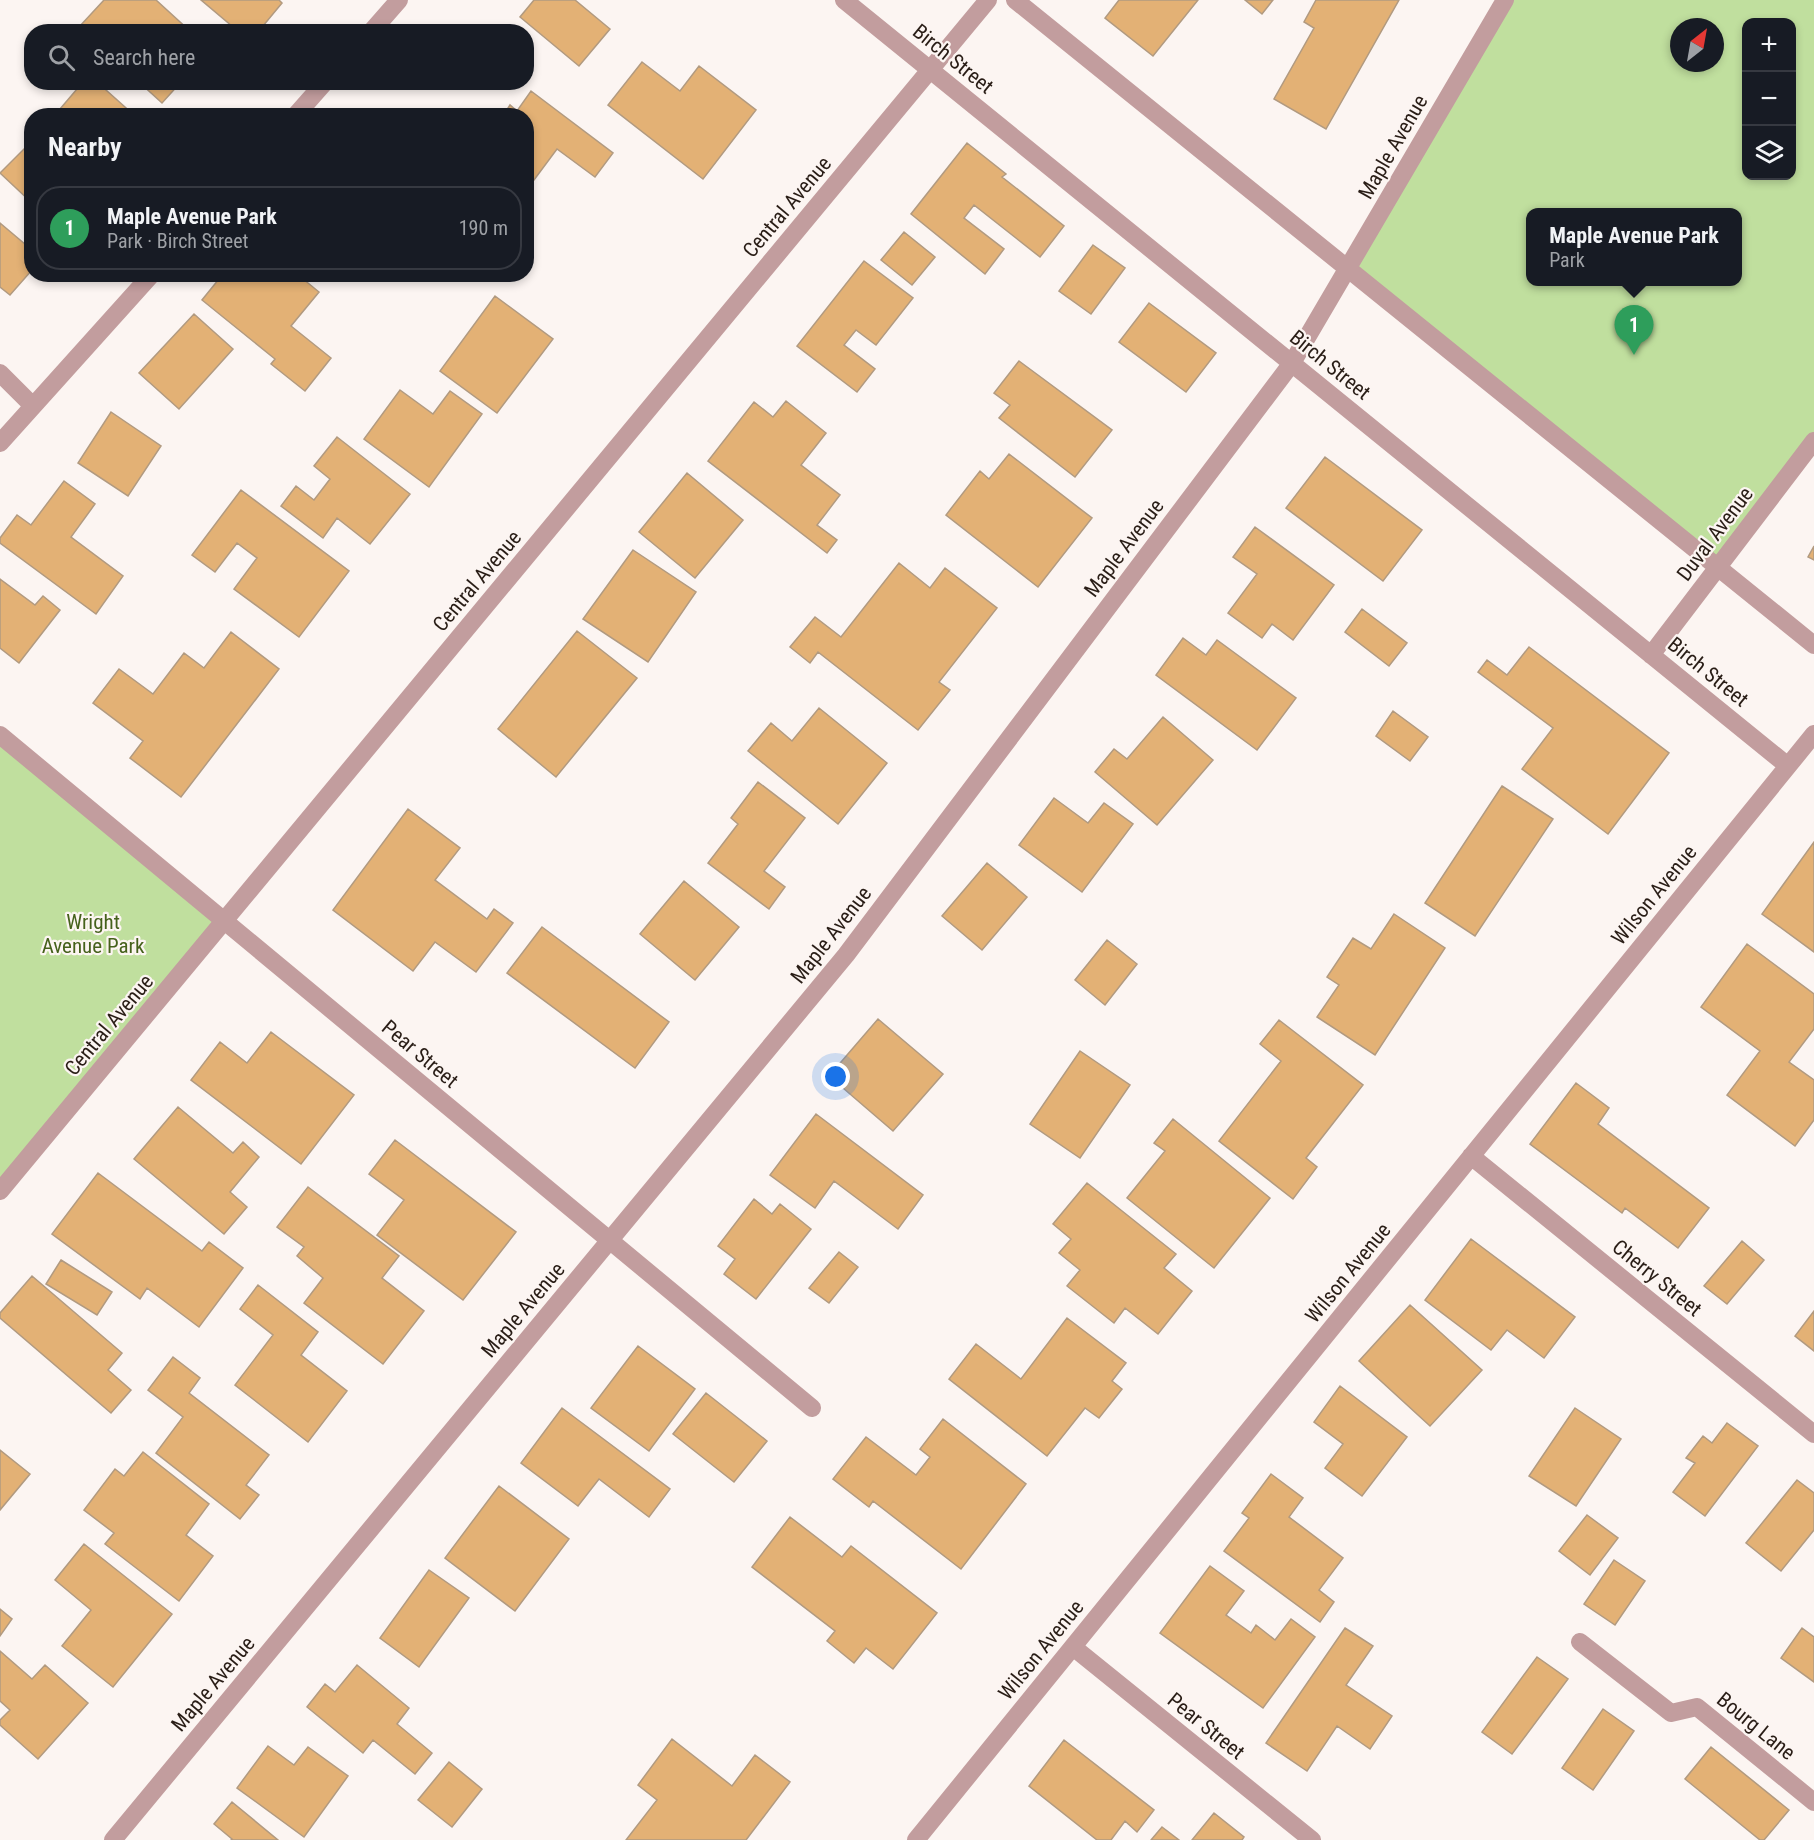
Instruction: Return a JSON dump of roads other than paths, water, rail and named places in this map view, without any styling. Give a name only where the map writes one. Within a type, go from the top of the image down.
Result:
[{"type":"street","points":[[378,24],[399,0]]},
{"type":"street","name":"Birch Street","points":[[844,0],[1788,766]]},
{"type":"street","name":"Central Avenue","points":[[0,1191],[988,0]]},
{"type":"street","points":[[1014,0],[1814,645]]},
{"type":"street","name":"Maple Avenue","points":[[113,1840],[846,955],[1292,363],[1505,0]]},
{"type":"street","points":[[302,108],[318,90]]},
{"type":"street","points":[[0,443],[145,282]]},
{"type":"street","points":[[0,374],[33,406]]},
{"type":"street","name":"Duval Avenue","points":[[1650,654],[1814,441]]},
{"type":"street","name":"Wilson Avenue","points":[[916,1840],[1814,734]]},
{"type":"street","name":"Pear Street","points":[[0,735],[812,1408]]},
{"type":"street","name":"Cherry Street","points":[[1471,1156],[1814,1434]]},
{"type":"street","name":"Bourg Lane","points":[[1580,1642],[1671,1713],[1697,1707],[1814,1802]]},
{"type":"street","name":"Pear Street","points":[[1072,1647],[1312,1840]]},
{"type":"place","name":"Maple Avenue Park","points":[[1634,355]]},
{"type":"park label","name":"Wright Avenue Park","points":[[93,934]]}]
